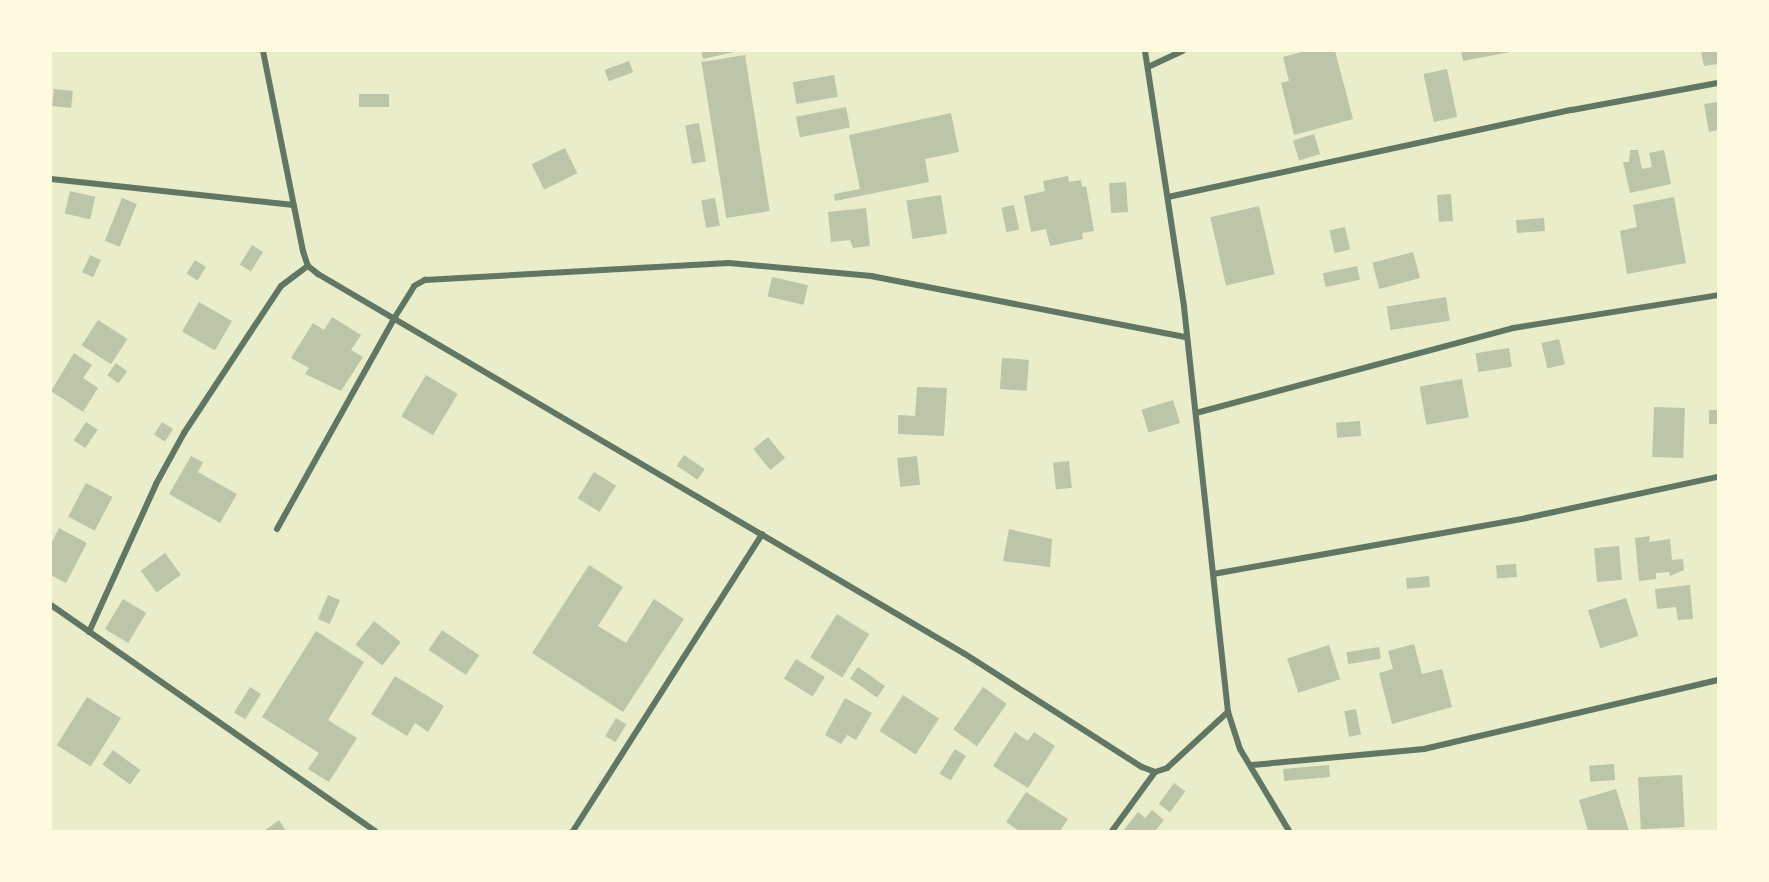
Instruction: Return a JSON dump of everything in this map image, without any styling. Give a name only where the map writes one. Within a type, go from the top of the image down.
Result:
[{"type":"street","points":[[264,51],[308,266],[762,534],[1155,772]]},
{"type":"street","points":[[1145,51],[1168,197],[1196,413],[1228,712],[1240,749],[1252,765],[1289,831]]},
{"type":"street","points":[[1148,67],[1183,51]]},
{"type":"street","points":[[1168,197],[1572,110],[1718,83]]},
{"type":"street","points":[[51,179],[294,206]]},
{"type":"street","points":[[277,529],[395,317],[414,286],[425,280],[729,263],[871,276],[1186,337]]},
{"type":"street","points":[[89,632],[156,484],[190,424],[281,286],[308,266]]},
{"type":"street","points":[[1196,413],[1513,328],[1718,295]]},
{"type":"street","points":[[1213,574],[1526,518],[1718,477]]},
{"type":"street","points":[[573,831],[762,534]]},
{"type":"street","points":[[51,605],[375,831]]},
{"type":"street","points":[[1252,765],[1424,749],[1718,680]]},
{"type":"street","points":[[1112,831],[1155,772],[1167,768],[1228,712]]},
{"type":"building","points":[[701,51],[734,51],[734,52],[703,59]]},
{"type":"building","points":[[1305,51],[1335,51],[1353,119],[1294,135],[1281,83],[1289,81],[1283,57]]},
{"type":"building","points":[[1461,51],[1510,51],[1510,52],[1463,61]]},
{"type":"building","points":[[1701,51],[1718,51],[1718,64],[1704,66]]},
{"type":"building","points":[[745,55],[770,211],[726,218],[702,62]]},
{"type":"building","points":[[629,61],[633,72],[609,81],[605,70]]},
{"type":"building","points":[[1447,69],[1457,117],[1434,122],[1424,74]]},
{"type":"building","points":[[834,75],[838,97],[796,104],[793,82]]},
{"type":"building","points":[[54,89],[73,91],[71,108],[52,106]]},
{"type":"building","points":[[359,94],[389,94],[389,107],[359,107]]},
{"type":"building","points":[[1718,102],[1718,130],[1709,132],[1704,104]]},
{"type":"building","points":[[846,107],[850,128],[800,137],[796,117]]},
{"type":"building","points":[[951,113],[959,152],[925,159],[929,182],[835,201],[834,194],[860,189],[849,135]]},
{"type":"building","points":[[699,123],[706,161],[692,164],[685,125]]},
{"type":"building","points":[[1314,134],[1320,154],[1299,161],[1293,140]]},
{"type":"building","points":[[565,148],[577,173],[544,189],[532,164]]},
{"type":"building","points":[[1630,150],[1638,150],[1642,169],[1652,167],[1649,153],[1664,150],[1671,184],[1630,193],[1623,162],[1629,162]]},
{"type":"building","points":[[1068,176],[1069,182],[1081,180],[1082,187],[1086,186],[1094,231],[1082,233],[1083,239],[1050,246],[1046,229],[1031,232],[1024,196],[1045,191],[1043,181]]},
{"type":"building","points":[[1126,182],[1128,212],[1111,213],[1109,183]]},
{"type":"building","points":[[70,191],[95,197],[90,219],[65,213]]},
{"type":"building","points":[[1451,194],[1453,221],[1439,222],[1437,195]]},
{"type":"building","points":[[941,195],[947,234],[913,239],[906,200]]},
{"type":"building","points":[[1674,197],[1686,263],[1627,274],[1620,231],[1637,227],[1633,205]]},
{"type":"building","points":[[122,198],[137,204],[120,247],[105,241]]},
{"type":"building","points":[[715,198],[720,226],[706,228],[701,200]]},
{"type":"building","points":[[1014,205],[1019,229],[1006,232],[1001,208]]},
{"type":"building","points":[[1259,206],[1275,274],[1226,285],[1210,217]]},
{"type":"building","points":[[866,208],[870,246],[853,248],[850,240],[831,242],[828,212]]},
{"type":"building","points":[[1544,218],[1545,231],[1517,233],[1516,220]]},
{"type":"building","points":[[1345,227],[1350,249],[1335,253],[1329,231]]},
{"type":"building","points":[[252,245],[263,252],[251,271],[240,265]]},
{"type":"building","points":[[1413,252],[1420,278],[1379,289],[1372,263]]},
{"type":"building","points":[[90,255],[101,260],[93,277],[82,272]]},
{"type":"building","points":[[195,260],[206,267],[198,280],[187,274]]},
{"type":"building","points":[[1357,266],[1360,280],[1326,287],[1323,273]]},
{"type":"building","points":[[772,277],[808,285],[804,305],[768,296]]},
{"type":"building","points":[[1446,297],[1450,321],[1390,330],[1387,306]]},
{"type":"building","points":[[199,302],[232,321],[215,350],[182,331]]},
{"type":"building","points":[[332,317],[361,335],[351,350],[363,357],[341,391],[305,374],[309,368],[291,358],[313,323],[324,330]]},
{"type":"building","points":[[98,320],[127,339],[111,364],[82,345]]},
{"type":"building","points":[[1559,339],[1565,364],[1547,368],[1541,343]]},
{"type":"building","points":[[1509,348],[1512,367],[1478,372],[1475,353]]},
{"type":"building","points":[[74,353],[92,365],[83,378],[98,388],[83,412],[51,391]]},
{"type":"building","points":[[1002,358],[1029,360],[1027,391],[1000,389]]},
{"type":"building","points":[[116,363],[127,371],[119,383],[107,375]]},
{"type":"building","points":[[426,375],[458,394],[433,435],[401,416]]},
{"type":"building","points":[[1462,379],[1469,417],[1426,425],[1420,386]]},
{"type":"building","points":[[917,387],[947,388],[944,436],[898,434],[898,415],[915,416]]},
{"type":"building","points":[[1173,400],[1180,423],[1148,433],[1141,410]]},
{"type":"building","points":[[1654,407],[1685,408],[1683,458],[1652,457]]},
{"type":"building","points":[[1709,410],[1718,410],[1718,424],[1709,424]]},
{"type":"building","points":[[1360,421],[1361,436],[1337,438],[1336,423]]},
{"type":"building","points":[[86,422],[98,430],[85,448],[74,440]]},
{"type":"building","points":[[162,422],[173,429],[165,442],[154,435]]},
{"type":"building","points":[[768,437],[785,458],[770,470],[753,449]]},
{"type":"building","points":[[684,455],[705,469],[697,480],[677,466]]},
{"type":"building","points":[[191,456],[203,462],[198,472],[237,494],[220,523],[169,494]]},
{"type":"building","points":[[917,456],[920,485],[900,487],[897,458]]},
{"type":"building","points":[[1069,461],[1072,488],[1056,490],[1053,463]]},
{"type":"building","points":[[594,472],[616,486],[600,512],[578,498]]},
{"type":"building","points":[[86,483],[112,497],[95,531],[68,517]]},
{"type":"building","points":[[59,528],[87,543],[66,583],[51,575],[51,544]]},
{"type":"building","points":[[1009,529],[1052,539],[1050,567],[1003,561]]},
{"type":"building","points":[[1650,536],[1649,542],[1670,539],[1672,560],[1683,559],[1684,570],[1670,576],[1669,572],[1656,573],[1656,579],[1639,581],[1635,538]]},
{"type":"building","points":[[1619,546],[1622,580],[1597,582],[1594,548]]},
{"type":"building","points":[[165,553],[181,575],[157,592],[141,571]]},
{"type":"building","points":[[1516,564],[1517,577],[1497,578],[1496,565]]},
{"type":"building","points":[[589,565],[623,587],[598,626],[626,643],[654,599],[684,619],[623,712],[532,653]]},
{"type":"building","points":[[1429,576],[1430,587],[1407,589],[1406,578]]},
{"type":"building","points":[[1690,585],[1693,619],[1678,620],[1676,607],[1657,609],[1655,589]]},
{"type":"building","points":[[328,595],[340,600],[330,624],[318,619]]},
{"type":"building","points":[[1626,598],[1638,636],[1600,648],[1588,610]]},
{"type":"building","points":[[123,599],[146,613],[128,643],[105,629]]},
{"type":"building","points":[[837,614],[869,634],[842,677],[810,657]]},
{"type":"building","points":[[374,621],[401,642],[382,666],[356,645]]},
{"type":"building","points":[[442,630],[479,655],[466,675],[429,650]]},
{"type":"building","points":[[316,631],[364,662],[328,720],[357,738],[329,782],[308,769],[319,753],[262,717]]},
{"type":"building","points":[[1414,644],[1422,674],[1442,669],[1452,707],[1392,724],[1379,673],[1393,669],[1388,651]]},
{"type":"building","points":[[1329,645],[1340,679],[1298,693],[1287,659]]},
{"type":"building","points":[[1379,647],[1381,659],[1348,664],[1346,652]]},
{"type":"building","points":[[796,659],[825,677],[813,697],[784,679]]},
{"type":"building","points":[[858,667],[885,686],[877,697],[850,678]]},
{"type":"building","points":[[395,676],[444,706],[428,732],[415,723],[407,736],[371,714]]},
{"type":"building","points":[[250,687],[261,694],[245,719],[234,712]]},
{"type":"building","points":[[983,687],[1007,704],[977,746],[953,730]]},
{"type":"building","points":[[903,695],[939,718],[916,754],[880,731]]},
{"type":"building","points":[[87,697],[121,718],[91,767],[57,745]]},
{"type":"building","points":[[845,698],[872,713],[856,740],[847,735],[841,744],[825,735]]},
{"type":"building","points":[[1356,709],[1361,735],[1349,737],[1344,711]]},
{"type":"building","points":[[616,718],[626,724],[615,742],[605,736]]},
{"type":"building","points":[[1015,732],[1028,741],[1034,732],[1055,746],[1028,788],[993,766]]},
{"type":"building","points":[[955,749],[966,756],[951,780],[940,774]]},
{"type":"building","points":[[113,750],[141,770],[130,785],[102,765]]},
{"type":"building","points":[[1614,764],[1615,780],[1590,782],[1589,766]]},
{"type":"building","points":[[1329,765],[1330,777],[1284,781],[1283,769]]},
{"type":"building","points":[[1682,775],[1685,827],[1641,829],[1638,777]]},
{"type":"building","points":[[1174,783],[1185,791],[1170,812],[1159,804]]},
{"type":"building","points":[[1616,789],[1629,831],[1588,831],[1579,800]]},
{"type":"building","points":[[1026,792],[1068,819],[1060,831],[1019,831],[1006,822]]},
{"type":"building","points":[[1152,810],[1164,820],[1155,831],[1123,831],[1138,812],[1145,818]]},
{"type":"building","points":[[279,820],[286,831],[264,831]]}]
